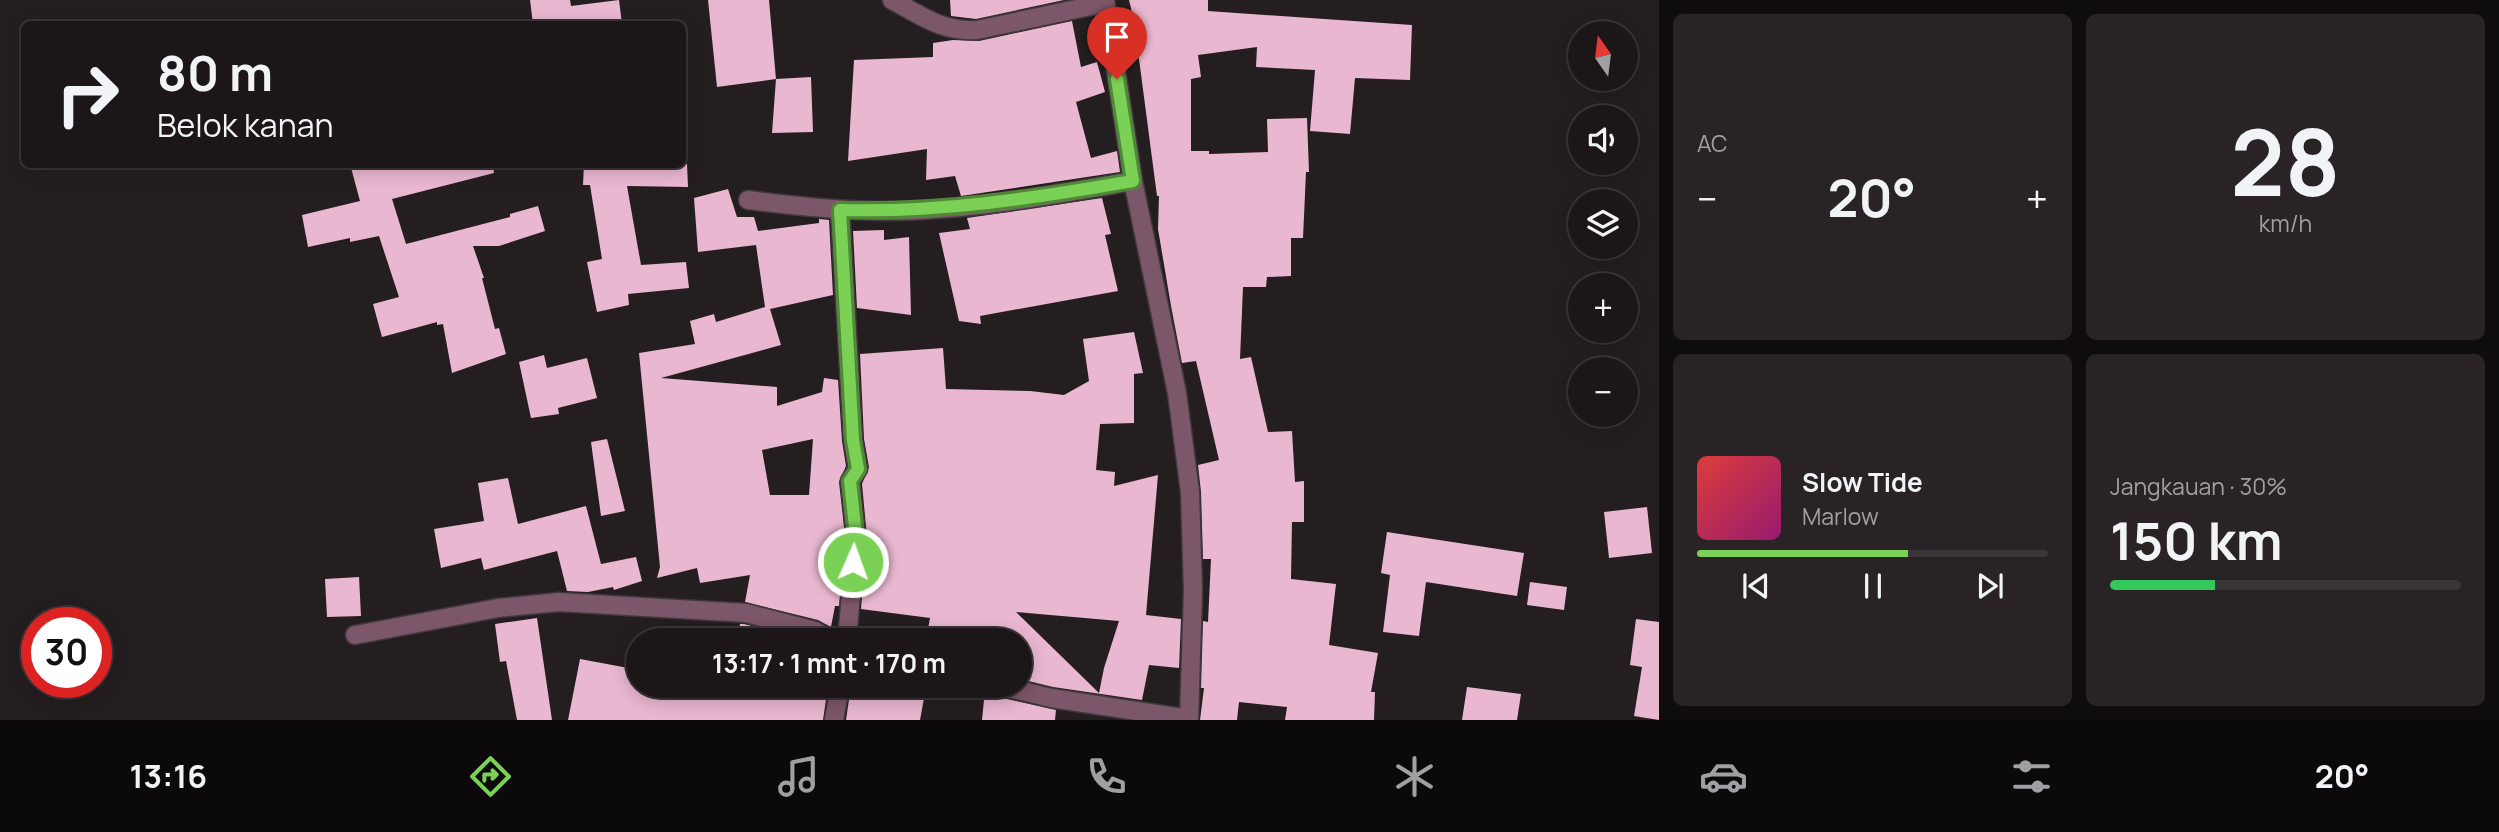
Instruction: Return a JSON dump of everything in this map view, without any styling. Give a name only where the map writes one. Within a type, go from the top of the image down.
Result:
[{"type":"street","points":[[892,0],[937,24],[959,31],[977,30],[1105,1],[1133,181],[1177,393],[1190,492],[1193,591],[1189,720],[1032,693]]},
{"type":"street","points":[[748,200],[840,210],[888,211],[1018,201],[1133,181]]},
{"type":"street","points":[[840,210],[853,440],[858,469],[850,481],[856,536],[847,628]]},
{"type":"street","points":[[355,635],[498,608],[559,602],[746,613],[804,628]]},
{"type":"street","points":[[834,720],[837,698]]},
{"type":"building","points":[[530,0],[570,0],[571,6],[619,0],[622,21],[533,21]]},
{"type":"building","points":[[708,0],[769,0],[776,79],[717,87]]},
{"type":"building","points":[[950,0],[1064,0],[976,19],[951,16]]},
{"type":"building","points":[[1129,0],[1208,0],[1208,11],[1412,25],[1410,80],[1355,78],[1350,134],[1310,131],[1315,70],[1256,67],[1257,47],[1198,55],[1201,77],[1191,79],[1191,151],[1209,151],[1209,154],[1268,152],[1267,119],[1307,118],[1309,172],[1306,172],[1303,238],[1291,238],[1291,276],[1267,277],[1266,287],[1243,287],[1240,359],[1251,357],[1268,432],[1292,431],[1295,482],[1304,481],[1304,522],[1292,522],[1291,579],[1336,584],[1329,645],[1378,653],[1371,692],[1375,692],[1374,720],[1285,720],[1287,707],[1239,702],[1237,720],[1200,720],[1204,688],[1201,688],[1203,621],[1208,622],[1211,559],[1203,559],[1198,465],[1219,460],[1196,361],[1182,363],[1158,229],[1159,196]]},
{"type":"building","points":[[1072,21],[1081,67],[1097,62],[1105,92],[1076,102],[1091,158],[1117,151],[1120,172],[961,196],[955,176],[926,180],[927,149],[848,161],[854,60],[933,57],[933,43],[953,40],[979,41]]},
{"type":"building","points":[[811,77],[813,132],[772,133],[776,79]]},
{"type":"building","points":[[687,164],[688,187],[627,186],[641,265],[686,262],[689,288],[628,294],[629,305],[597,312],[587,262],[602,259],[590,185],[583,185],[584,168],[686,168]]},
{"type":"building","points":[[351,168],[493,168],[494,173],[392,199],[406,244],[510,217],[510,214],[538,206],[545,231],[499,246],[473,246],[484,278],[495,329],[499,328],[506,354],[452,373],[443,324],[437,325],[437,322],[382,337],[373,304],[399,297],[379,236],[350,242],[350,238],[308,247],[302,215],[360,201]]},
{"type":"building","points":[[728,189],[737,217],[754,217],[758,231],[819,223],[819,219],[829,220],[833,295],[770,309],[781,345],[661,378],[777,387],[777,406],[822,392],[824,378],[838,380],[846,466],[839,482],[845,536],[839,606],[835,606],[831,627],[818,620],[745,602],[750,575],[700,583],[697,568],[657,578],[660,567],[639,353],[695,344],[690,321],[714,314],[716,322],[765,307],[756,245],[698,252],[694,198]],"holes":[[[813,439],[809,495],[770,495],[762,450]]]},
{"type":"building","points":[[1102,198],[1111,234],[1105,235],[1118,291],[980,316],[981,324],[959,321],[939,233],[970,229],[967,218]]},
{"type":"building","points":[[884,230],[884,240],[909,237],[911,315],[857,308],[853,231]]},
{"type":"building","points":[[1134,332],[1143,373],[1134,374],[1134,423],[1100,424],[1096,470],[1115,472],[1114,486],[1158,475],[1146,615],[1181,619],[1179,668],[1149,665],[1142,700],[1053,687],[1032,682],[1032,628],[928,628],[930,618],[861,609],[867,537],[862,484],[869,467],[864,439],[860,354],[943,348],[946,389],[1030,391],[1064,395],[1089,381],[1083,339]],"holes":[[[1016,612],[1119,621],[1099,693]]]},
{"type":"building","points":[[544,355],[547,368],[587,358],[597,398],[558,408],[559,414],[531,418],[519,362]]},
{"type":"building","points":[[607,439],[625,511],[601,516],[591,442]]},
{"type":"building","points":[[508,478],[518,524],[586,506],[601,564],[636,557],[642,581],[614,590],[613,587],[588,592],[567,591],[557,551],[484,570],[481,558],[441,568],[434,529],[484,521],[478,483]]},
{"type":"building","points":[[1647,507],[1652,553],[1609,558],[1604,512]]},
{"type":"building","points":[[1387,532],[1524,553],[1517,596],[1426,582],[1419,636],[1383,632],[1390,575],[1381,573]]},
{"type":"building","points":[[359,577],[361,616],[327,617],[325,579]]},
{"type":"building","points":[[1530,582],[1567,587],[1564,610],[1527,605]]},
{"type":"building","points":[[537,618],[552,720],[517,720],[506,661],[500,662],[495,624]]},
{"type":"building","points":[[1636,619],[1659,622],[1659,720],[1634,716],[1642,667],[1630,665]]},
{"type":"building","points":[[740,624],[744,624],[760,628],[739,628]]},
{"type":"building","points":[[580,659],[626,668],[626,698],[826,698],[823,720],[568,720]]},
{"type":"building","points":[[1467,687],[1521,694],[1517,720],[1462,720]]},
{"type":"building","points":[[849,698],[924,698],[920,720],[846,720]]},
{"type":"building","points":[[984,698],[1002,698],[1056,710],[1055,720],[982,720]]},
{"type":"route","points":[[853,562],[856,536],[850,481],[858,469],[853,440],[840,210],[888,211],[958,207],[1018,201],[1133,181],[1117,79]]}]
